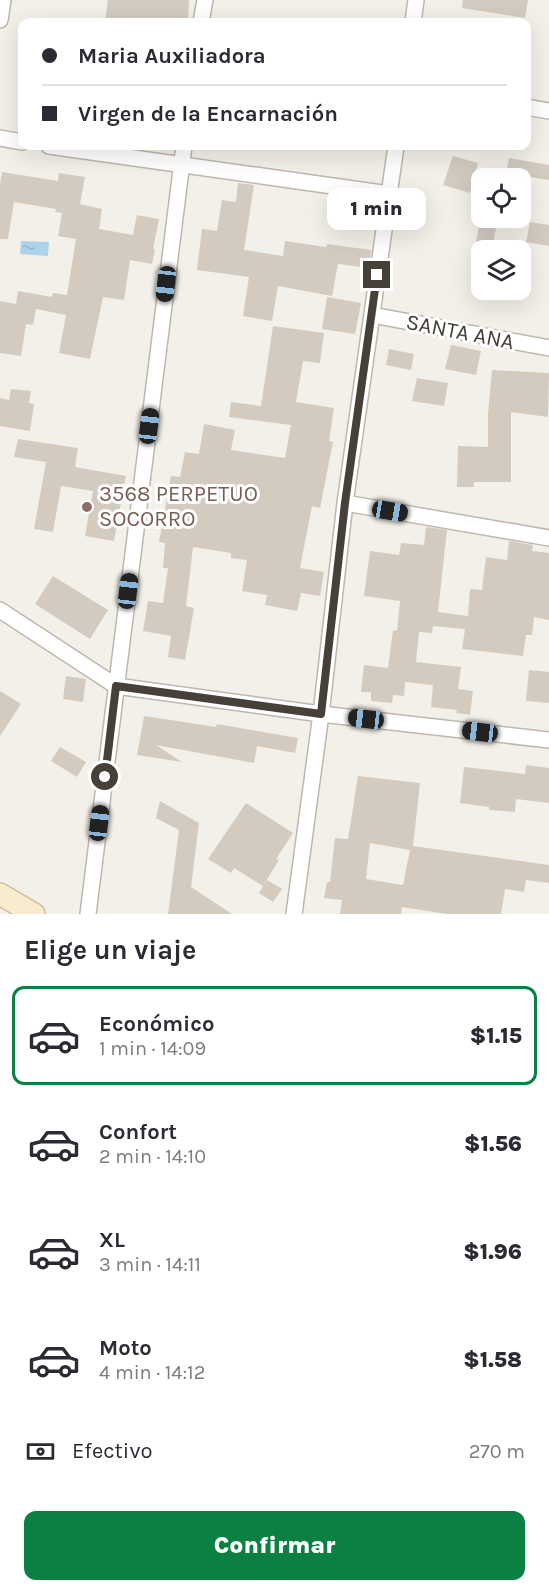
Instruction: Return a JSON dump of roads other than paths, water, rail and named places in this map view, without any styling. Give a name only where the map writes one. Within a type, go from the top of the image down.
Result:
[{"type":"main road","points":[[5,902],[33,914]]},
{"type":"street","points":[[0,20],[3,0]]},
{"type":"street","points":[[202,18],[205,0]]},
{"type":"street","points":[[414,18],[416,0]]},
{"type":"street","points":[[531,108],[549,111]]},
{"type":"street","points":[[0,138],[18,141]]},
{"type":"street","points":[[77,150],[388,194]]},
{"type":"street","points":[[88,914],[183,150]]},
{"type":"street","points":[[294,914],[321,714],[345,503],[395,150]]},
{"type":"street","name":"SANTA ANA","points":[[372,315],[549,348]]},
{"type":"street","points":[[345,503],[549,538]]},
{"type":"street","points":[[0,610],[116,686],[321,714],[549,740]]},
{"type":"water","points":[[21,241],[49,242],[48,256],[20,254]]},
{"type":"place","name":"3568 PERPETUO SOCORRO","points":[[87,507]]}]
